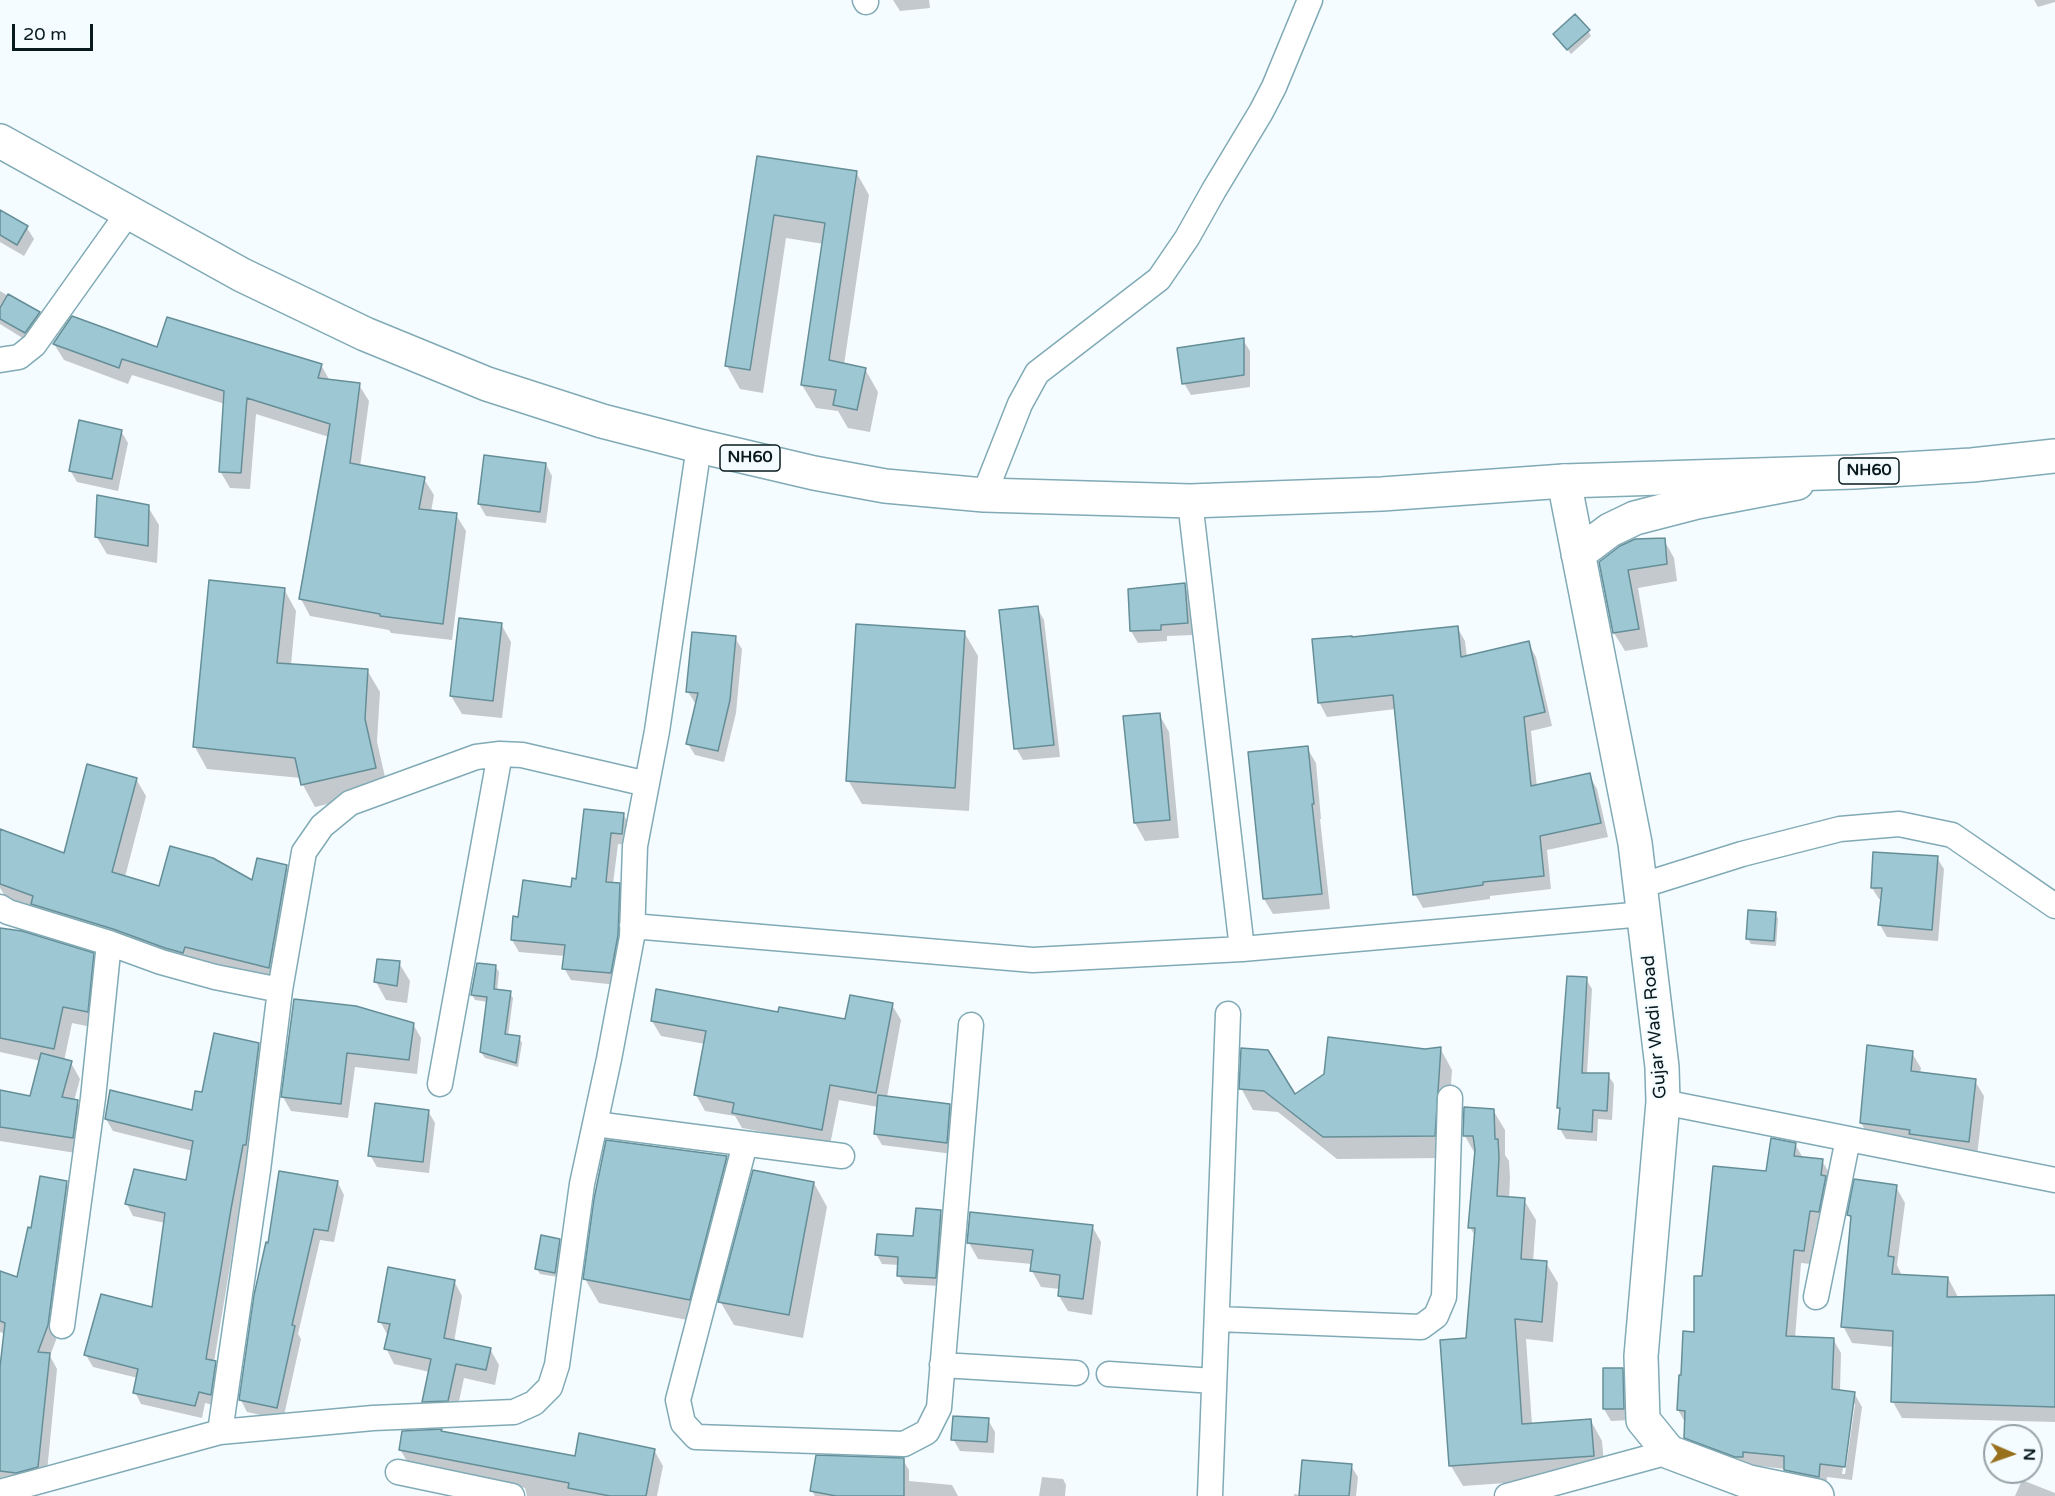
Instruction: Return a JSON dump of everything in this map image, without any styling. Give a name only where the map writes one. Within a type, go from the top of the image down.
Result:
[{"type":"main road","name":"NH60","points":[[0,141],[243,275],[346,325],[487,384],[602,421],[699,446],[814,473],[885,486],[984,495],[1190,501],[1382,494],[1564,481],[1854,472],[1972,465],[2055,456]]},
{"type":"main road","points":[[1578,554],[1610,530],[1635,518],[1697,502],[1854,472]]},
{"type":"main road","name":"Gujar Wadi Road","points":[[1564,481],[1635,843],[1662,1067],[1663,1102],[1642,1366],[1643,1420],[1669,1452]]},
{"type":"main road","points":[[1669,1452],[1749,1489],[1817,1496]]},
{"type":"street","points":[[984,495],[1020,404],[1037,373],[1159,279],[1187,238],[1262,112],[1310,0]]},
{"type":"street","points":[[0,360],[19,357],[34,345],[128,213]]},
{"type":"street","points":[[0,1492],[220,1432],[373,1418],[514,1412],[534,1403],[550,1387],[557,1365],[582,1184],[628,959],[633,926],[635,846],[657,731],[699,446]]},
{"type":"street","points":[[1190,501],[1242,949]]},
{"type":"street","points":[[220,1432],[258,1170],[280,990],[304,852],[322,826],[350,803],[476,757],[500,754],[522,755],[647,784]]},
{"type":"street","points":[[440,1084],[500,754]]},
{"type":"street","points":[[633,926],[1033,960],[1242,949],[1642,900],[1742,854],[1840,829],[1899,824],[1952,834],[2055,906]]},
{"type":"street","points":[[0,907],[8,912],[172,965],[215,977],[280,990]]},
{"type":"street","points":[[62,1326],[93,1098],[109,943]]},
{"type":"street","points":[[1210,1496],[1228,1014]]},
{"type":"street","points":[[745,1144],[678,1400],[683,1423],[696,1437],[904,1444],[927,1432],[939,1408],[971,1025]]},
{"type":"street","points":[[1217,1319],[1421,1327],[1436,1316],[1444,1297],[1450,1098]]},
{"type":"street","points":[[1663,1102],[2055,1180]]},
{"type":"street","points":[[595,1124],[842,1156]]},
{"type":"street","points":[[1816,1297],[1848,1139]]},
{"type":"street","points":[[942,1365],[1076,1373]]},
{"type":"street","points":[[1108,1374],[1214,1382]]},
{"type":"street","points":[[1508,1496],[1669,1452]]},
{"type":"street","points":[[398,1472],[512,1496]]},
{"type":"building","points":[[1575,14],[1590,30],[1567,50],[1553,34]]},
{"type":"building","points":[[757,156],[857,171],[829,360],[866,368],[857,410],[833,405],[836,390],[801,385],[825,223],[774,215],[750,370],[725,366]]},
{"type":"building","points":[[0,210],[28,226],[17,245],[0,235]]},
{"type":"building","points":[[8,294],[40,312],[25,333],[0,319],[0,308]]},
{"type":"building","points":[[72,316],[157,347],[167,317],[322,364],[318,378],[360,383],[350,463],[425,477],[419,509],[457,513],[443,624],[380,616],[380,614],[299,599],[330,424],[247,398],[241,473],[219,472],[224,391],[122,359],[119,368],[53,344]]},
{"type":"building","points":[[1244,338],[1244,375],[1182,384],[1177,348]]},
{"type":"building","points":[[79,420],[122,430],[112,479],[69,471]]},
{"type":"building","points":[[484,455],[546,463],[540,512],[478,504]]},
{"type":"building","points":[[97,495],[149,505],[148,546],[95,537]]},
{"type":"building","points":[[1665,538],[1667,564],[1628,570],[1639,629],[1613,633],[1599,562],[1620,546],[1635,539]]},
{"type":"building","points":[[209,580],[285,588],[277,663],[368,669],[365,719],[376,768],[301,785],[295,758],[193,747]]},
{"type":"building","points":[[1185,583],[1188,623],[1161,625],[1161,630],[1130,631],[1128,589]]},
{"type":"building","points":[[1038,606],[1054,745],[1014,749],[999,610]]},
{"type":"building","points":[[459,618],[502,623],[493,701],[450,696]]},
{"type":"building","points":[[856,624],[965,631],[955,788],[846,781]]},
{"type":"building","points":[[1458,626],[1461,657],[1529,641],[1545,712],[1524,717],[1531,786],[1590,773],[1601,823],[1540,836],[1544,876],[1483,882],[1483,885],[1413,895],[1393,695],[1318,703],[1312,639]]},
{"type":"building","points":[[692,632],[736,636],[730,700],[718,751],[686,744],[698,693],[686,692]]},
{"type":"building","points":[[1160,713],[1170,820],[1134,823],[1123,716]]},
{"type":"building","points":[[1308,746],[1322,894],[1263,899],[1248,752]]},
{"type":"building","points":[[87,764],[137,778],[112,872],[159,886],[170,846],[213,858],[252,880],[257,858],[287,865],[269,968],[185,947],[183,953],[165,948],[113,929],[31,904],[33,896],[0,884],[0,829],[64,853]]},
{"type":"building","points":[[584,809],[624,813],[622,834],[611,833],[606,882],[620,883],[618,935],[611,973],[562,969],[565,945],[511,940],[513,916],[518,917],[523,880],[571,887],[572,878],[576,879]]},
{"type":"building","points":[[1873,852],[1938,856],[1932,930],[1878,925],[1882,888],[1871,888]]},
{"type":"building","points":[[1748,910],[1776,912],[1774,941],[1746,939]]},
{"type":"building","points":[[0,928],[22,931],[94,953],[88,1012],[63,1007],[54,1049],[0,1038]]},
{"type":"building","points":[[377,959],[400,961],[397,986],[374,982]]},
{"type":"building","points":[[477,963],[496,965],[494,989],[511,991],[505,1034],[520,1036],[516,1063],[480,1052],[487,997],[471,995]]},
{"type":"building","points":[[1567,976],[1587,977],[1582,1073],[1609,1073],[1607,1111],[1593,1110],[1592,1132],[1558,1129],[1560,1108],[1557,1108]]},
{"type":"building","points":[[656,989],[778,1012],[779,1007],[845,1019],[850,995],[893,1003],[876,1093],[830,1085],[822,1130],[732,1113],[734,1103],[694,1095],[706,1031],[651,1021]]},
{"type":"building","points":[[294,999],[356,1006],[414,1023],[409,1060],[347,1053],[341,1104],[281,1097]]},
{"type":"building","points":[[214,1033],[259,1043],[246,1145],[243,1145],[231,1209],[206,1359],[216,1361],[211,1395],[199,1392],[195,1406],[133,1393],[138,1369],[84,1355],[101,1294],[152,1307],[165,1213],[125,1204],[134,1169],[186,1180],[193,1141],[105,1119],[110,1090],[192,1110],[195,1091],[202,1092]]},
{"type":"building","points":[[1328,1037],[1425,1049],[1441,1047],[1435,1136],[1323,1137],[1264,1091],[1239,1089],[1241,1048],[1268,1050],[1295,1094],[1324,1074]]},
{"type":"building","points":[[1867,1045],[1913,1051],[1911,1071],[1976,1079],[1969,1142],[1909,1134],[1910,1130],[1860,1123]]},
{"type":"building","points":[[41,1053],[72,1061],[62,1097],[78,1100],[73,1138],[0,1127],[0,1090],[30,1096]]},
{"type":"building","points":[[878,1095],[950,1104],[947,1143],[874,1134]]},
{"type":"building","points":[[375,1103],[429,1110],[423,1162],[368,1156]]},
{"type":"building","points":[[1464,1107],[1494,1109],[1495,1139],[1498,1139],[1499,1157],[1497,1196],[1525,1198],[1521,1259],[1547,1261],[1542,1322],[1515,1319],[1522,1424],[1591,1419],[1594,1456],[1449,1466],[1440,1340],[1466,1338],[1475,1228],[1468,1228],[1475,1150],[1473,1136],[1463,1136]]},
{"type":"building","points":[[1771,1138],[1796,1143],[1794,1156],[1823,1159],[1821,1175],[1826,1176],[1819,1212],[1810,1211],[1804,1251],[1794,1250],[1786,1336],[1834,1338],[1832,1389],[1855,1392],[1845,1467],[1820,1464],[1819,1477],[1784,1470],[1784,1456],[1743,1452],[1743,1457],[1735,1457],[1684,1438],[1685,1411],[1677,1410],[1683,1331],[1694,1332],[1694,1276],[1702,1276],[1713,1166],[1766,1171]]},
{"type":"building","points":[[606,1140],[727,1156],[690,1300],[583,1279],[594,1199]]},
{"type":"building","points":[[753,1170],[814,1182],[789,1315],[718,1302]]},
{"type":"building","points":[[279,1171],[338,1181],[328,1231],[314,1229],[292,1325],[295,1326],[277,1408],[239,1400],[254,1295],[266,1242],[268,1243]]},
{"type":"building","points":[[40,1176],[67,1181],[48,1325],[38,1352],[50,1353],[38,1467],[16,1473],[0,1471],[0,1367],[5,1323],[0,1321],[0,1271],[17,1277],[28,1227],[31,1228]]},
{"type":"building","points":[[1854,1179],[1897,1185],[1888,1256],[1894,1257],[1892,1274],[1948,1277],[1947,1297],[2055,1295],[2055,1407],[1891,1402],[1893,1331],[1841,1327],[1851,1216],[1847,1215]]},
{"type":"building","points":[[916,1208],[941,1210],[936,1278],[897,1276],[898,1257],[875,1255],[877,1234],[913,1236]]},
{"type":"building","points":[[970,1212],[1093,1225],[1083,1299],[1058,1296],[1060,1275],[1030,1271],[1033,1250],[967,1243]]},
{"type":"building","points":[[541,1235],[560,1239],[555,1273],[535,1269]]},
{"type":"building","points":[[388,1267],[455,1280],[444,1338],[491,1348],[486,1370],[456,1364],[448,1401],[422,1402],[431,1359],[384,1349],[390,1324],[378,1322]]},
{"type":"building","points":[[1603,1368],[1623,1368],[1624,1409],[1603,1409]]},
{"type":"building","points":[[953,1416],[989,1418],[987,1442],[951,1440]]},
{"type":"building","points":[[442,1429],[441,1431],[575,1456],[579,1433],[655,1449],[646,1496],[610,1496],[568,1488],[569,1483],[399,1450],[402,1431]]},
{"type":"building","points":[[816,1455],[904,1458],[904,1496],[836,1496],[810,1491]]},
{"type":"building","points":[[1302,1460],[1352,1464],[1349,1496],[1299,1496]]}]
